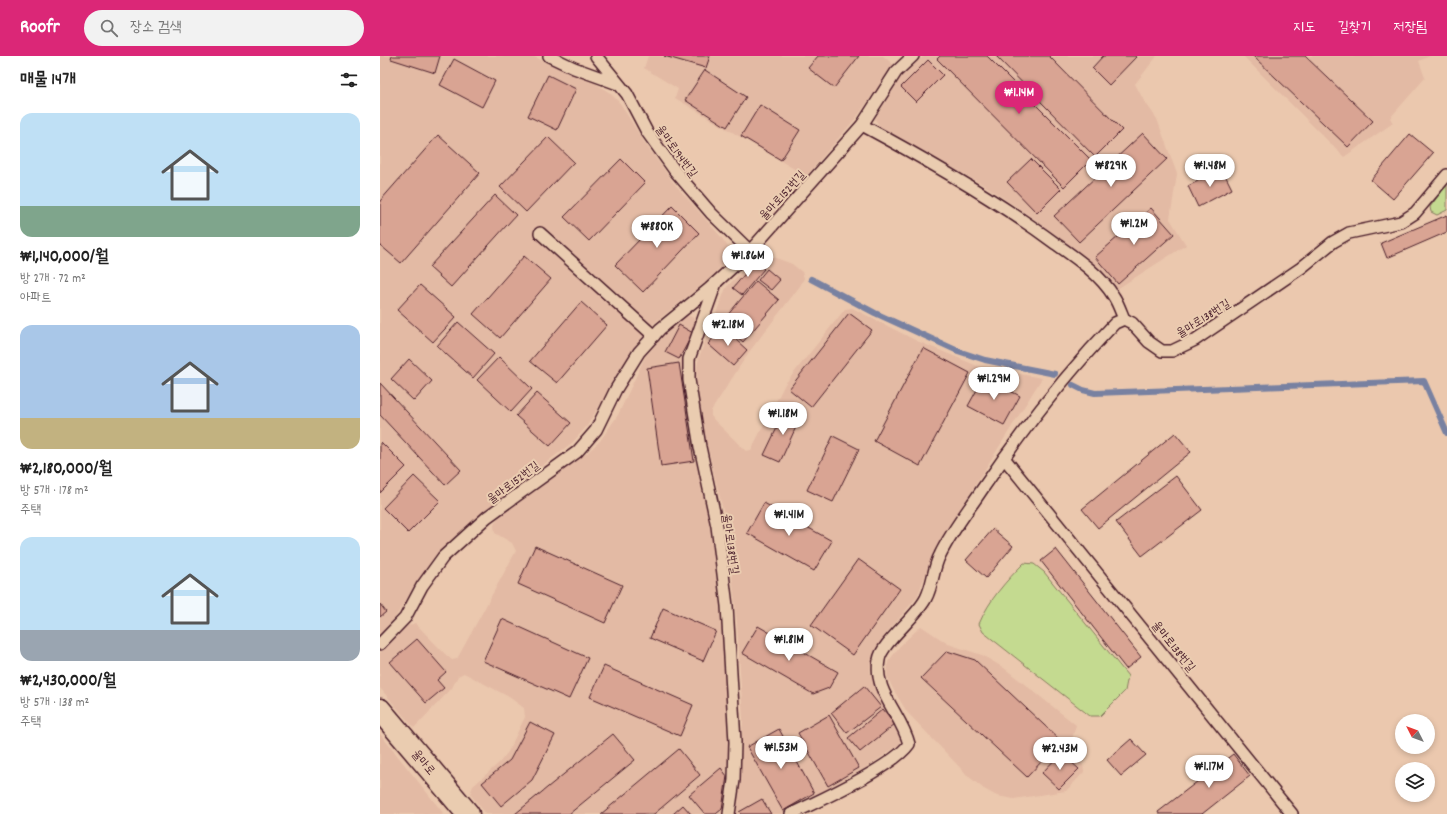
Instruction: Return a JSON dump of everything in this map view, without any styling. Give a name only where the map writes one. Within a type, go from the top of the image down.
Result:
[{"type":"street","name":"율마로","points":[[380,710],[468,814]]},
{"type":"lane","points":[[549,56],[574,68],[618,84]]},
{"type":"lane","name":"율마로194번길","points":[[596,56],[627,94],[647,132],[675,172],[711,213],[750,251]]},
{"type":"lane","name":"율마로152번길","points":[[380,644],[405,618],[422,586],[443,557],[487,517],[577,452],[596,430],[616,390],[639,352],[654,336],[716,283],[750,251],[862,125],[896,72],[913,56]]},
{"type":"lane","points":[[791,814],[818,801],[903,753],[909,744],[906,733],[884,691],[877,674],[879,658],[889,643],[916,613],[926,598],[939,555],[1004,458],[1073,368],[1114,323],[1124,319],[1114,296],[1096,275],[1034,227],[950,173],[862,125]]},
{"type":"lane","name":"율마로138번길","points":[[1124,319],[1132,323],[1150,342],[1162,351],[1172,351],[1190,343],[1279,284],[1332,242],[1349,233],[1401,222],[1415,213],[1447,175]]},
{"type":"lane","points":[[540,233],[654,336]]},
{"type":"lane","name":"율마로138번길","points":[[716,283],[689,359],[689,380],[700,446],[717,526],[727,606],[735,742],[734,780],[729,814]]},
{"type":"lane","name":"율마로138번길","points":[[1004,458],[1292,814]]},
{"type":"shaded area","points":[[380,56],[532,56],[595,83],[610,93],[620,103],[644,142],[673,182],[721,237],[729,248],[731,256],[707,281],[653,324],[638,342],[587,426],[573,442],[496,501],[439,552],[423,573],[394,619],[380,634]]},
{"type":"shaded area","points":[[648,56],[883,56],[894,65],[856,118],[806,176],[675,98],[678,89],[644,68]]},
{"type":"shaded area","points":[[924,56],[1157,56],[1135,84],[1143,99],[1157,119],[1177,174],[1170,219],[1186,245],[1117,289],[1095,266],[1036,220],[987,187],[879,126],[875,119],[902,75]]},
{"type":"shaded area","points":[[1243,56],[1430,56],[1419,61],[1425,78],[1390,118],[1393,123],[1344,157]]},
{"type":"shaded area","points":[[760,252],[792,264],[802,272],[804,278],[800,286],[749,352],[711,411],[711,416],[715,421],[746,451],[751,450],[785,384],[845,309],[852,308],[917,341],[980,367],[1042,378],[936,548],[917,597],[885,635],[874,654],[870,673],[881,700],[898,727],[901,737],[900,744],[870,765],[782,814],[736,814],[743,719],[737,624],[727,526],[702,426],[697,398],[696,371],[699,357],[726,288]]},
{"type":"shaded area","points":[[690,316],[696,320],[697,326],[683,364],[699,471],[715,548],[721,611],[730,755],[730,776],[723,814],[486,814],[470,794],[473,786],[499,763],[508,752],[525,717],[524,708],[509,697],[464,673],[458,676],[452,688],[414,728],[380,688],[380,653],[406,627],[415,623],[446,655],[452,660],[457,659],[516,551],[512,543],[495,533],[494,525],[498,518],[538,486],[586,454],[600,441],[618,415],[645,357],[675,323],[684,317]]},
{"type":"shaded area","points":[[921,626],[948,644],[982,655],[1004,668],[1076,725],[1070,746],[1073,754],[1083,765],[1084,772],[1066,791],[1014,799],[997,796],[984,789],[968,776],[907,712],[887,676],[888,662],[900,646]]},
{"type":"shaded area","points":[[380,734],[444,814],[380,814]]},
{"type":"green space","points":[[1447,184],[1447,210],[1437,215],[1431,212],[1430,207]]},
{"type":"green space","points":[[1024,563],[1034,564],[1044,572],[1128,676],[1125,691],[1100,716],[1090,716],[983,632],[979,624],[998,591]]},
{"type":"building","points":[[392,56],[440,56],[435,73],[391,59]]},
{"type":"building","points":[[664,56],[710,56],[706,68]]},
{"type":"building","points":[[818,56],[859,56],[834,88],[808,68]]},
{"type":"building","points":[[940,56],[987,56],[1091,160],[1064,187],[937,59]]},
{"type":"building","points":[[996,56],[1049,56],[1122,130],[1095,157]]},
{"type":"building","points":[[1103,56],[1136,57],[1109,85],[1092,68]]},
{"type":"building","points":[[1253,56],[1305,56],[1373,121],[1348,147]]},
{"type":"building","points":[[454,59],[495,81],[482,107],[440,85]]},
{"type":"building","points":[[928,60],[943,75],[916,102],[901,87]]},
{"type":"building","points":[[705,70],[746,97],[727,127],[685,100]]},
{"type":"building","points":[[548,75],[576,89],[557,130],[528,116]]},
{"type":"building","points":[[760,105],[800,130],[781,160],[741,136]]},
{"type":"building","points":[[1143,133],[1167,159],[1079,242],[1054,216]]},
{"type":"building","points":[[1410,134],[1433,153],[1393,199],[1371,180]]},
{"type":"building","points":[[438,135],[480,173],[401,263],[380,245],[380,201]]},
{"type":"building","points":[[548,137],[574,162],[526,212],[500,187]]},
{"type":"building","points":[[621,159],[645,183],[589,241],[564,217]]},
{"type":"building","points":[[1031,159],[1061,189],[1037,213],[1007,182]]},
{"type":"building","points":[[1222,169],[1232,189],[1198,207],[1188,186]]},
{"type":"building","points":[[495,195],[516,215],[451,287],[429,267]]},
{"type":"building","points":[[672,206],[699,233],[643,292],[615,265]]},
{"type":"building","points":[[1151,208],[1174,234],[1118,284],[1095,257]]},
{"type":"building","points":[[1447,215],[1447,232],[1387,258],[1381,243]]},
{"type":"building","points":[[524,256],[551,279],[500,338],[473,314]]},
{"type":"building","points":[[755,262],[764,269],[742,295],[733,288]]},
{"type":"building","points":[[767,269],[780,280],[771,290],[758,280]]},
{"type":"building","points":[[756,281],[779,300],[743,342],[721,323]]},
{"type":"building","points":[[420,285],[456,317],[433,342],[397,310]]},
{"type":"building","points":[[581,302],[607,325],[557,383],[530,361]]},
{"type":"building","points":[[849,313],[872,330],[811,407],[789,389]]},
{"type":"building","points":[[458,322],[494,354],[473,378],[437,346]]},
{"type":"building","points":[[679,325],[693,333],[679,359],[665,352]]},
{"type":"building","points":[[723,328],[747,350],[733,366],[708,344]]},
{"type":"building","points":[[923,348],[970,373],[920,466],[874,441]]},
{"type":"building","points":[[499,357],[532,389],[511,412],[477,380]]},
{"type":"building","points":[[409,359],[432,381],[414,401],[391,379]]},
{"type":"building","points":[[679,363],[694,461],[661,466],[647,368]]},
{"type":"building","points":[[984,377],[1020,396],[1004,425],[968,406]]},
{"type":"building","points":[[380,383],[461,470],[445,485],[380,415]]},
{"type":"building","points":[[537,393],[571,423],[550,446],[516,416]]},
{"type":"building","points":[[786,409],[801,416],[780,462],[764,455]]},
{"type":"building","points":[[1175,433],[1191,452],[1098,528],[1082,509]]},
{"type":"building","points":[[833,436],[859,449],[833,502],[807,490]]},
{"type":"building","points":[[381,442],[406,467],[380,493],[380,443]]},
{"type":"building","points":[[414,476],[440,501],[408,533],[383,508]]},
{"type":"building","points":[[1176,476],[1202,510],[1142,556],[1116,522]]},
{"type":"building","points":[[764,503],[832,541],[814,571],[747,533]]},
{"type":"building","points":[[993,529],[1013,546],[986,578],[966,560]]},
{"type":"building","points":[[535,546],[622,585],[605,623],[518,584]]},
{"type":"building","points":[[1056,549],[1141,657],[1126,669],[1041,561]]},
{"type":"building","points":[[858,559],[900,589],[853,655],[811,625]]},
{"type":"building","points":[[380,604],[386,612],[380,617]]},
{"type":"building","points":[[663,608],[716,631],[703,661],[650,638]]},
{"type":"building","points":[[502,619],[588,658],[569,699],[483,661]]},
{"type":"building","points":[[758,626],[838,672],[829,688],[813,694],[742,653]]},
{"type":"building","points":[[417,639],[446,672],[437,680],[444,688],[426,703],[390,662]]},
{"type":"building","points":[[947,651],[975,660],[1061,741],[1027,777],[921,678]]},
{"type":"building","points":[[604,666],[693,705],[680,736],[590,697]]},
{"type":"building","points":[[864,686],[881,707],[847,733],[831,713]]},
{"type":"building","points":[[883,709],[895,724],[860,752],[848,738]]},
{"type":"building","points":[[829,715],[859,768],[828,786],[798,733]]},
{"type":"building","points":[[530,722],[555,735],[532,780],[501,806],[482,783],[510,760]]},
{"type":"building","points":[[779,729],[814,793],[783,811],[747,747]]},
{"type":"building","points":[[613,734],[635,760],[569,814],[515,814]]},
{"type":"building","points":[[1131,739],[1146,755],[1121,776],[1107,760]]},
{"type":"building","points":[[679,749],[700,775],[654,814],[601,814]]},
{"type":"building","points":[[1061,753],[1079,769],[1059,789],[1042,773]]},
{"type":"building","points":[[1233,754],[1250,776],[1202,814],[1159,814],[1158,812]]},
{"type":"building","points":[[721,768],[727,776],[722,809],[716,814],[705,814],[689,795]]},
{"type":"building","points":[[762,799],[771,814],[741,814],[739,812]]},
{"type":"building","points":[[683,805],[691,814],[673,814]]},
{"type":"waterway","points":[[811,279],[875,313],[958,351],[985,360],[1055,374]]},
{"type":"waterway","points":[[1073,385],[1083,390],[1095,393],[1424,381],[1447,433]]}]
